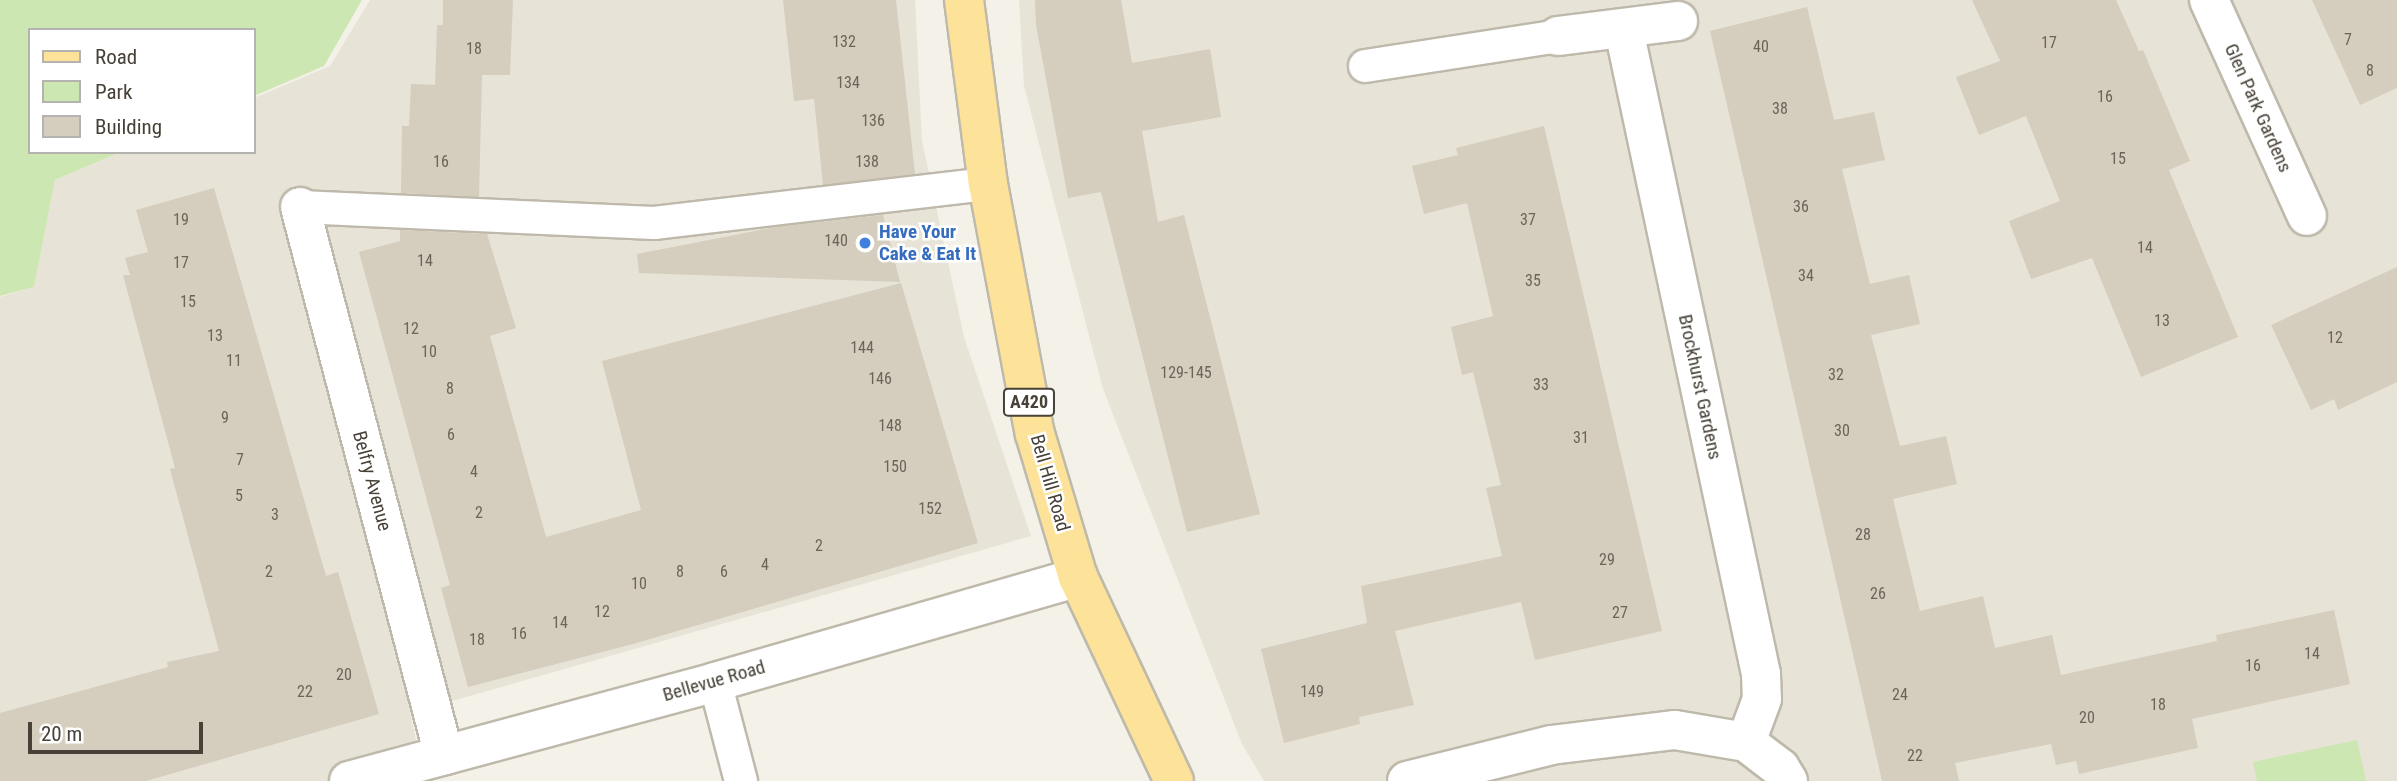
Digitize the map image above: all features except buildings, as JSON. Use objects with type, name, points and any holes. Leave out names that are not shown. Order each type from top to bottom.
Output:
[{"type":"main road","name":"Bell Hill Road","points":[[964,0],[988,184],[1035,434],[1078,577],[1174,781]]},
{"type":"street","name":"Glen Park Gardens","points":[[2209,0],[2307,216]]},
{"type":"street","points":[[1558,36],[1624,30],[1678,21]]},
{"type":"street","name":"Brockhurst Gardens","points":[[1624,30],[1761,674],[1762,699],[1746,742]]},
{"type":"street","name":"Belfry Avenue","points":[[300,208],[444,755]]},
{"type":"street","name":"Bellevue Road","points":[[349,781],[715,681],[1078,577]]},
{"type":"street","points":[[1407,781],[1551,745],[1675,730],[1746,742],[1780,768],[1788,781]]},
{"type":"lane","points":[[1364,66],[1558,36]]},
{"type":"lane","points":[[300,208],[654,223],[988,184]]},
{"type":"lane","points":[[715,681],[741,781]]},
{"type":"shaded area","points":[[370,0],[915,0],[922,141],[964,337],[1031,536],[410,713],[425,781],[0,781],[0,297],[34,287],[55,180],[117,154],[256,154],[256,97],[330,66]]},
{"type":"shaded area","points":[[1019,0],[2397,0],[2397,781],[1264,781],[1242,744],[1103,389],[1024,86]]},
{"type":"green space","points":[[0,0],[362,0],[324,66],[256,95],[256,28],[28,28],[28,154],[116,154],[55,180],[34,287],[0,296]]},
{"type":"green space","points":[[2357,740],[2366,781],[2257,781],[2253,762]]},
{"type":"place","name":"Have Your Cake & Eat It","points":[[865,243]]}]
